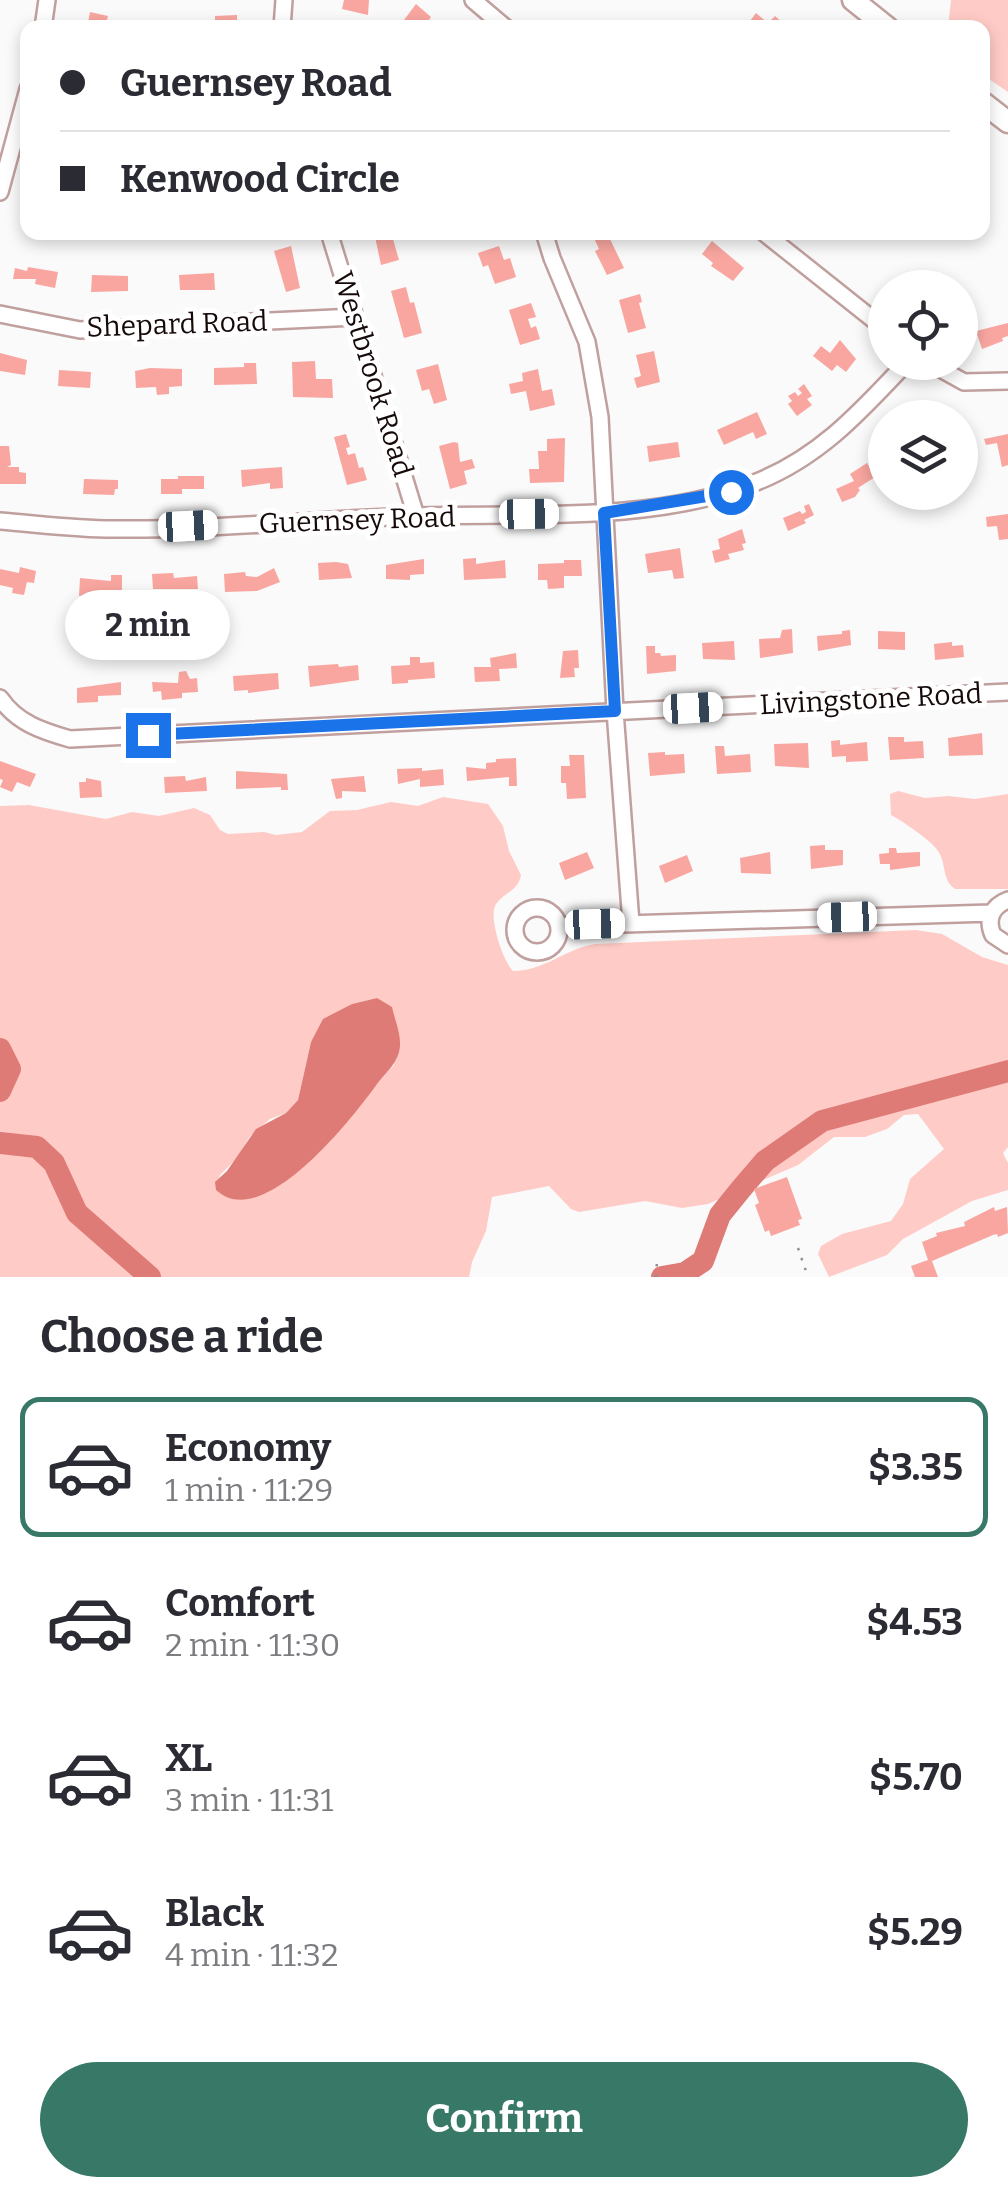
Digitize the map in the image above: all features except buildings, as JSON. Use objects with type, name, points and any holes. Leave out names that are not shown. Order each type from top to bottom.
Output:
[{"type":"main road","points":[[853,0],[878,20]]},
{"type":"street","points":[[472,0],[496,20]]},
{"type":"street","points":[[0,192],[20,118]]},
{"type":"street","name":"Westbrook Road","points":[[331,240],[416,516]]},
{"type":"street","points":[[546,240],[587,342],[600,417],[615,711],[631,923]]},
{"type":"street","points":[[773,240],[868,316]]},
{"type":"street","name":"Shepard Road","points":[[0,314],[80,330],[355,317]]},
{"type":"street","name":"Guernsey Road","points":[[0,521],[112,530],[416,516],[604,513],[731,492],[781,472],[829,442],[889,380]]},
{"type":"street","points":[[960,380],[1008,381]]},
{"type":"street","name":"Livingstone Road","points":[[0,698],[8,710],[34,728],[70,739],[1008,692]]},
{"type":"street","points":[[559,926],[991,913],[1008,900]]},
{"type":"street","points":[[991,913],[993,935],[1008,945]]},
{"type":"path","points":[[798,1248],[808,1277]]},
{"type":"path","points":[[656,1277],[658,1261]]},
{"type":"shaded area","points":[[951,0],[1008,0],[1008,92],[990,80],[990,20],[949,20]]},
{"type":"shaded area","points":[[898,791],[925,798],[975,799],[1008,794],[1008,889],[955,889],[934,847],[891,815],[890,794]]},
{"type":"shaded area","points":[[443,797],[488,804],[503,826],[521,875],[517,885],[495,906],[494,920],[501,949],[513,971],[535,967],[595,944],[916,930],[942,934],[982,957],[1008,965],[1008,1147],[1003,1153],[1008,1163],[1008,1190],[972,1201],[903,1239],[887,1255],[829,1277],[818,1254],[821,1246],[842,1234],[891,1221],[903,1204],[910,1179],[944,1149],[918,1114],[904,1115],[887,1129],[865,1137],[834,1137],[798,1165],[708,1204],[682,1208],[645,1201],[579,1212],[549,1186],[492,1197],[486,1231],[469,1277],[0,1277],[0,806],[29,805],[106,819],[132,812],[159,816],[194,808],[210,815],[220,830],[228,834],[276,835],[302,832],[330,811],[391,802],[418,806]],"holes":[[[377,998],[394,1065],[381,1078],[216,1190],[220,1175],[237,1158],[250,1136],[270,1119],[286,1113],[298,1100],[311,1042],[352,1004]]]},
{"type":"shaded area","points":[[377,998],[392,1007],[399,1052],[349,1120],[306,1166],[282,1184],[258,1196],[235,1199],[216,1190],[215,1182],[256,1129],[286,1113],[298,1100],[311,1042],[323,1019],[352,1004]]},
{"type":"waterway","points":[[0,1049],[10,1069],[0,1091]]},
{"type":"waterway","points":[[662,1277],[685,1273],[703,1261],[720,1215],[741,1189],[765,1161],[822,1121],[1008,1071]]},
{"type":"waterway","points":[[0,1143],[37,1147],[54,1163],[77,1213],[150,1277]]},
{"type":"route","points":[[148,735],[615,711],[604,513],[731,492]]}]
